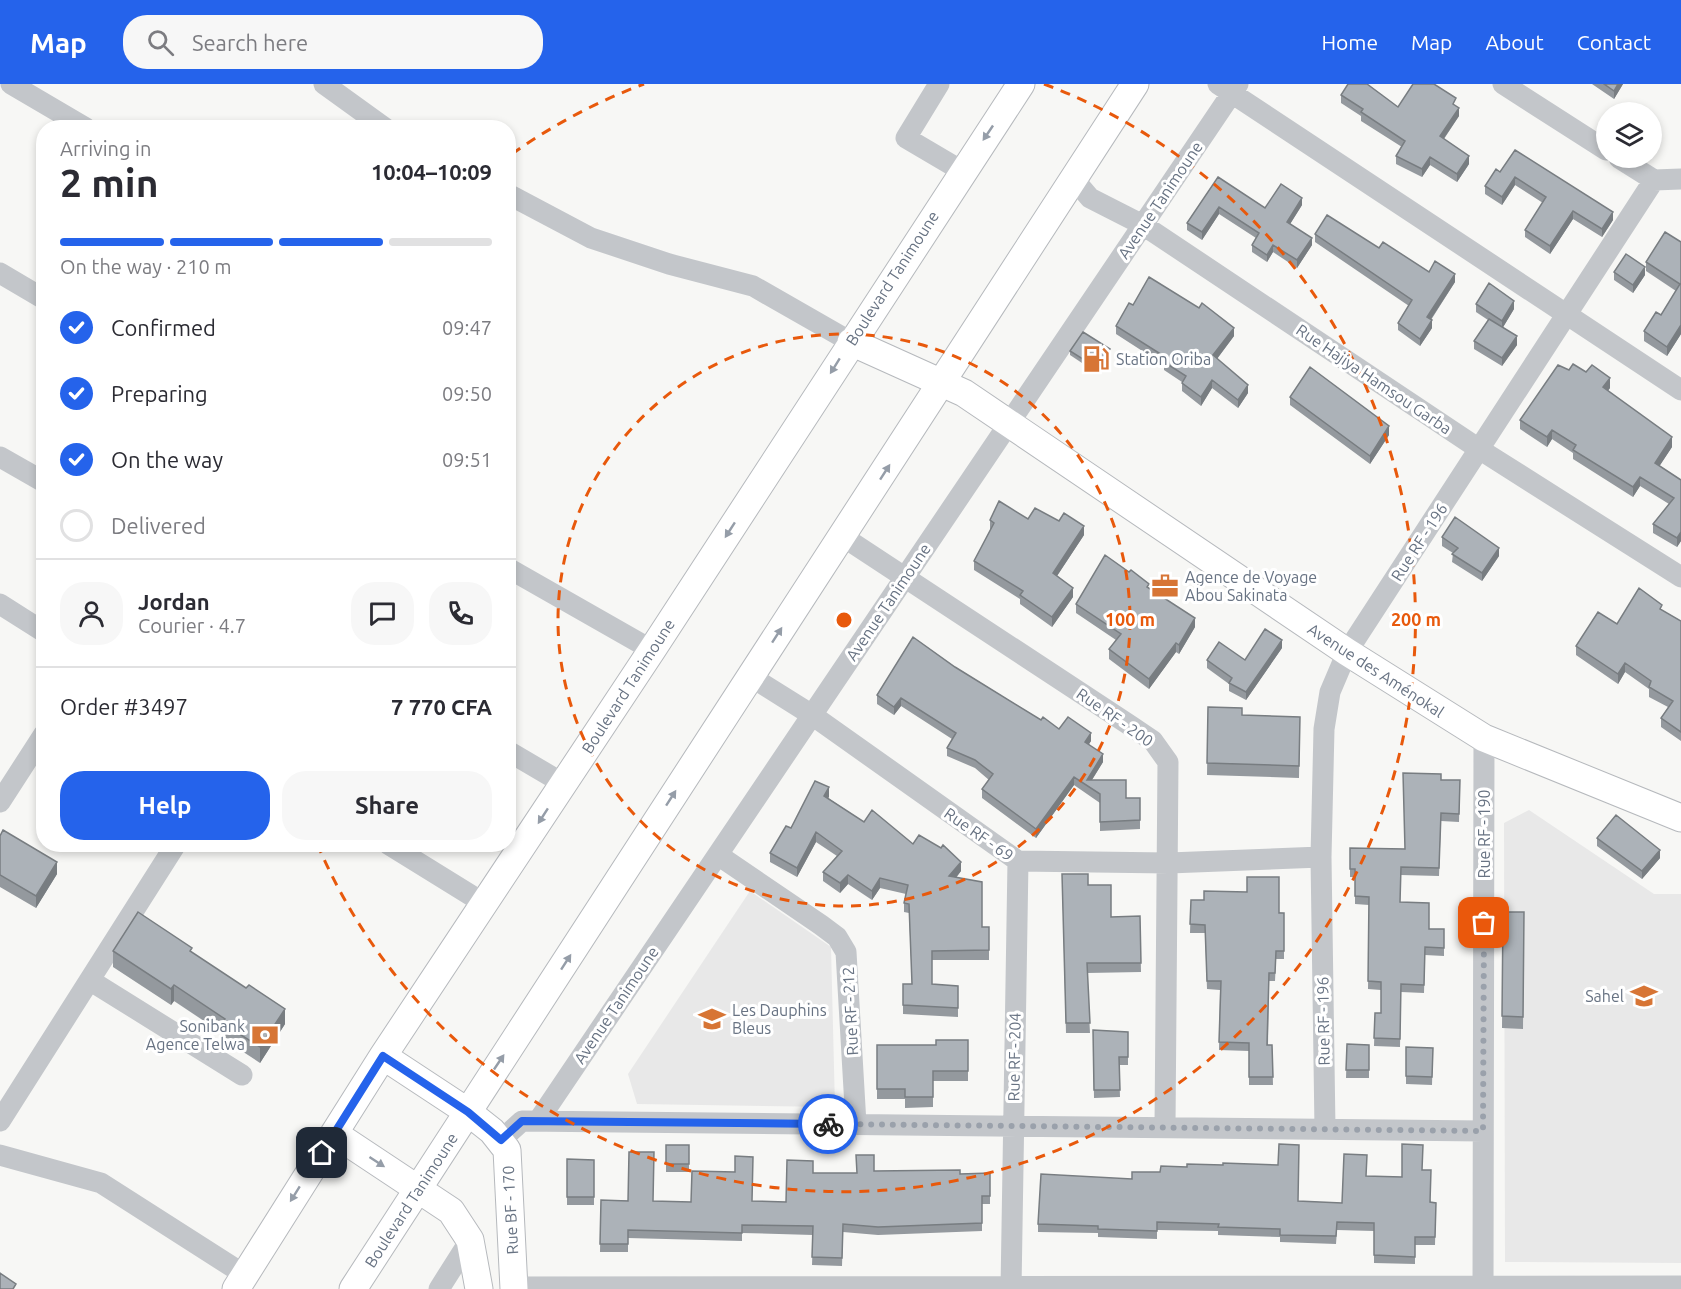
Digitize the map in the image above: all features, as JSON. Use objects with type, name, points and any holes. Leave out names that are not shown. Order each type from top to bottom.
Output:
[{"type":"main road","name":"Boulevard Tanimoune","points":[[241,1282],[383,1056],[652,650],[962,171],[1021,84]]},
{"type":"main road","name":"Boulevard Tanimoune","points":[[353,1289],[750,676],[942,385],[1135,84]]},
{"type":"main road","name":"Avenue des Aménokal","points":[[851,342],[964,393],[1347,652],[1484,738],[1681,818]]},
{"type":"main road","points":[[383,1056],[468,1112],[501,1140]]},
{"type":"main road","points":[[335,1134],[451,1211],[470,1240],[479,1289]]},
{"type":"main road","name":"Rue BF - 170","points":[[501,1140],[507,1150],[514,1288]]},
{"type":"street","points":[[11,84],[72,120]]},
{"type":"street","points":[[324,84],[374,120]]},
{"type":"street","points":[[939,84],[906,138],[962,171]]},
{"type":"street","points":[[1503,84],[1596,144]]},
{"type":"street","points":[[1229,87],[1681,390]]},
{"type":"street","name":"Avenue Tanimoune","points":[[538,1121],[1143,225],[1229,87]]},
{"type":"street","points":[[1635,168],[1654,180],[1681,179]]},
{"type":"street","name":"Rue RF - 196","points":[[1325,1129],[1321,857],[1324,729],[1330,692],[1347,652],[1654,180]]},
{"type":"street","name":"Rue Hajiya Hamsou Garba","points":[[1069,187],[1078,184],[1090,198],[1143,225],[1479,449],[1681,577]]},
{"type":"street","points":[[516,198],[591,238],[669,264],[753,286],[851,342]]},
{"type":"street","points":[[0,273],[36,294]]},
{"type":"street","points":[[2,462],[36,478]]},
{"type":"street","name":"Rue RF - 200","points":[[842,536],[1153,741],[1168,762],[1169,863],[1165,1128]]},
{"type":"street","points":[[516,573],[652,650]]},
{"type":"street","points":[[0,604],[36,627]]},
{"type":"street","name":"Rue RF - 69","points":[[750,676],[812,716],[1018,861],[1169,863],[1321,857]]},
{"type":"street","name":"Rue RF - 190","points":[[1483,1288],[1484,738]]},
{"type":"street","points":[[0,802],[36,746]]},
{"type":"street","points":[[516,756],[564,784]]},
{"type":"street","points":[[0,1122],[171,852]]},
{"type":"street","points":[[401,852],[485,904]]},
{"type":"street","name":"Rue RF - 212","points":[[718,855],[837,937],[846,952],[856,1124]]},
{"type":"street","name":"Rue RF - 204","points":[[1011,1288],[1018,861]]},
{"type":"street","points":[[91,981],[242,1076]]},
{"type":"street","points":[[501,1140],[522,1121],[1483,1131]]},
{"type":"street","points":[[0,1155],[101,1183],[241,1282]]},
{"type":"street","points":[[439,1289],[470,1240]]},
{"type":"street","points":[[514,1288],[1681,1286]]},
{"type":"shaded area","points":[[1529,810],[1654,894],[1681,894],[1681,1263],[1505,1262],[1504,823]]},
{"type":"shaded area","points":[[750,891],[831,947],[835,1107],[637,1104],[628,1074]]},
{"type":"building","points":[[1348,84],[1367,84],[1398,107],[1413,84],[1434,84],[1456,98],[1453,104],[1459,108],[1440,136],[1469,156],[1457,174],[1430,157],[1422,169],[1396,156],[1405,141],[1361,112],[1363,109],[1341,95]]},
{"type":"building","points":[[1604,84],[1618,84],[1614,91]]},
{"type":"building","points":[[1515,150],[1613,212],[1602,229],[1573,211],[1550,246],[1525,230],[1546,197],[1515,177],[1502,197],[1485,186],[1496,169],[1500,172]]},
{"type":"building","points":[[1218,177],[1265,208],[1281,184],[1302,198],[1287,222],[1312,238],[1297,260],[1273,245],[1267,255],[1252,245],[1259,233],[1219,207],[1202,232],[1187,223]]},
{"type":"building","points":[[1327,215],[1379,248],[1383,242],[1429,272],[1435,261],[1455,274],[1427,317],[1432,320],[1420,339],[1398,323],[1412,300],[1315,234]]},
{"type":"building","points":[[1665,232],[1681,242],[1681,325],[1667,347],[1644,331],[1656,312],[1661,315],[1680,284],[1646,262]]},
{"type":"building","points":[[1626,254],[1645,267],[1633,285],[1614,272]]},
{"type":"building","points":[[1149,277],[1199,308],[1202,303],[1234,328],[1213,355],[1248,385],[1238,400],[1212,380],[1201,397],[1182,383],[1186,376],[1164,362],[1167,358],[1116,326],[1129,303],[1133,305]]},
{"type":"building","points":[[1489,283],[1514,301],[1502,321],[1476,304]]},
{"type":"building","points":[[1489,319],[1517,336],[1502,358],[1474,341]]},
{"type":"building","points":[[1083,332],[1110,349],[1097,368],[1070,351]]},
{"type":"building","points":[[1573,364],[1586,372],[1592,365],[1610,378],[1603,387],[1672,437],[1655,463],[1681,480],[1681,532],[1677,538],[1653,524],[1674,498],[1640,477],[1633,487],[1573,450],[1576,445],[1552,430],[1547,437],[1520,420],[1558,365],[1569,370]]},
{"type":"building","points":[[1310,367],[1389,426],[1370,456],[1290,397]]},
{"type":"building","points":[[999,501],[1028,519],[1035,508],[1059,521],[1064,513],[1084,526],[1053,573],[1073,588],[1052,617],[1020,595],[1023,591],[974,561],[994,523],[990,520]]},
{"type":"building","points":[[1455,517],[1499,548],[1482,573],[1452,554],[1458,548],[1442,537]]},
{"type":"building","points":[[1105,555],[1129,572],[1131,570],[1149,584],[1147,587],[1195,618],[1179,645],[1176,643],[1149,679],[1109,649],[1121,634],[1076,604]]},
{"type":"building","points":[[1639,588],[1662,605],[1660,609],[1681,621],[1681,732],[1661,718],[1673,701],[1649,687],[1651,681],[1625,663],[1618,674],[1576,646],[1598,612],[1617,624]]},
{"type":"building","points":[[1265,629],[1282,640],[1246,692],[1229,683],[1232,678],[1207,660],[1219,642],[1245,660]]},
{"type":"building","points":[[913,637],[955,667],[1041,720],[1043,717],[1059,729],[1068,717],[1091,733],[1085,742],[1103,754],[1087,780],[1126,780],[1126,798],[1140,798],[1140,820],[1100,822],[1100,794],[1074,777],[1036,829],[982,789],[993,774],[975,760],[947,748],[956,733],[901,698],[894,707],[877,695]]},
{"type":"building","points":[[1208,707],[1242,708],[1242,715],[1300,717],[1299,766],[1207,763]]},
{"type":"building","points":[[1403,773],[1441,774],[1441,780],[1460,780],[1459,814],[1441,813],[1439,868],[1401,867],[1400,902],[1429,903],[1429,929],[1444,929],[1444,948],[1425,947],[1424,985],[1401,984],[1400,1039],[1374,1038],[1375,1013],[1381,1013],[1381,982],[1368,981],[1369,897],[1355,896],[1355,869],[1350,869],[1350,848],[1405,849]]},
{"type":"building","points":[[815,781],[829,787],[824,796],[864,822],[872,810],[913,844],[919,835],[941,848],[943,845],[961,862],[949,876],[982,882],[982,927],[989,927],[989,950],[932,951],[932,984],[958,986],[958,1008],[903,1005],[903,984],[912,984],[909,904],[904,903],[908,885],[880,878],[872,891],[848,875],[840,883],[823,872],[842,851],[816,832],[797,868],[770,853],[786,826],[791,828]]},
{"type":"building","points":[[1616,815],[1660,850],[1642,871],[1597,838]]},
{"type":"building","points":[[3,830],[36,850],[36,852],[57,862],[36,896],[0,875],[0,836]]},
{"type":"building","points":[[1062,874],[1088,874],[1088,885],[1111,885],[1111,917],[1140,916],[1141,963],[1087,963],[1090,1023],[1066,1023]]},
{"type":"building","points":[[1247,877],[1279,877],[1279,913],[1284,913],[1284,951],[1276,951],[1275,973],[1269,973],[1267,1045],[1272,1045],[1273,1077],[1249,1077],[1249,1043],[1219,1042],[1221,981],[1207,981],[1205,925],[1190,924],[1191,900],[1204,900],[1204,891],[1247,892]]},
{"type":"building","points":[[138,912],[192,948],[190,951],[246,988],[249,985],[285,1009],[260,1047],[222,1023],[225,1019],[174,985],[171,989],[113,951]]},
{"type":"building","points":[[1503,912],[1524,912],[1523,1017],[1502,1016]]},
{"type":"building","points":[[1093,1030],[1128,1032],[1128,1057],[1119,1057],[1120,1090],[1094,1090]]},
{"type":"building","points":[[936,1040],[968,1040],[968,1071],[933,1071],[933,1097],[905,1097],[905,1089],[877,1089],[877,1045],[936,1045]]},
{"type":"building","points":[[1347,1044],[1369,1045],[1369,1070],[1346,1070]]},
{"type":"building","points":[[1406,1047],[1433,1048],[1432,1077],[1406,1076]]},
{"type":"building","points":[[1279,1144],[1299,1145],[1298,1201],[1342,1203],[1344,1154],[1367,1155],[1366,1176],[1402,1177],[1402,1144],[1423,1145],[1422,1170],[1431,1170],[1430,1202],[1436,1203],[1435,1237],[1415,1237],[1415,1257],[1374,1255],[1374,1223],[1337,1222],[1336,1236],[1280,1235],[1280,1229],[1218,1227],[1219,1224],[1157,1222],[1157,1231],[1038,1224],[1041,1174],[1132,1179],[1132,1172],[1160,1172],[1161,1166],[1187,1167],[1187,1164],[1223,1165],[1223,1163],[1278,1165]]},
{"type":"building","points":[[666,1145],[689,1145],[689,1164],[666,1164]]},
{"type":"building","points":[[629,1152],[654,1152],[653,1201],[691,1202],[692,1171],[735,1172],[735,1156],[753,1157],[752,1201],[786,1202],[787,1160],[813,1161],[813,1173],[857,1173],[856,1155],[874,1155],[874,1171],[960,1170],[960,1174],[990,1173],[990,1196],[982,1196],[982,1223],[878,1227],[843,1224],[842,1258],[812,1257],[813,1226],[742,1225],[742,1233],[628,1230],[628,1244],[600,1244],[601,1200],[628,1201]]},
{"type":"building","points":[[567,1159],[594,1160],[594,1197],[567,1197]]},
{"type":"building","points":[[0,1273],[16,1284],[13,1289],[0,1289]]},
{"type":"way so far","points":[[828,1124],[1483,1131],[1484,923]]},
{"type":"place","name":"Station Oriba","points":[[1096,359]]},
{"type":"place","name":"Agence de Voyage Abou Sakinata","points":[[1165,586]]},
{"type":"place","name":"Sahel","points":[[1644,996]]},
{"type":"place","name":"Les Dauphins Bleus","points":[[712,1019]]},
{"type":"place","name":"Sonibank Agence Telwa","points":[[265,1035]]},
{"type":"route","points":[[322,1153],[383,1056],[468,1112],[501,1140],[522,1121],[828,1124]]}]
